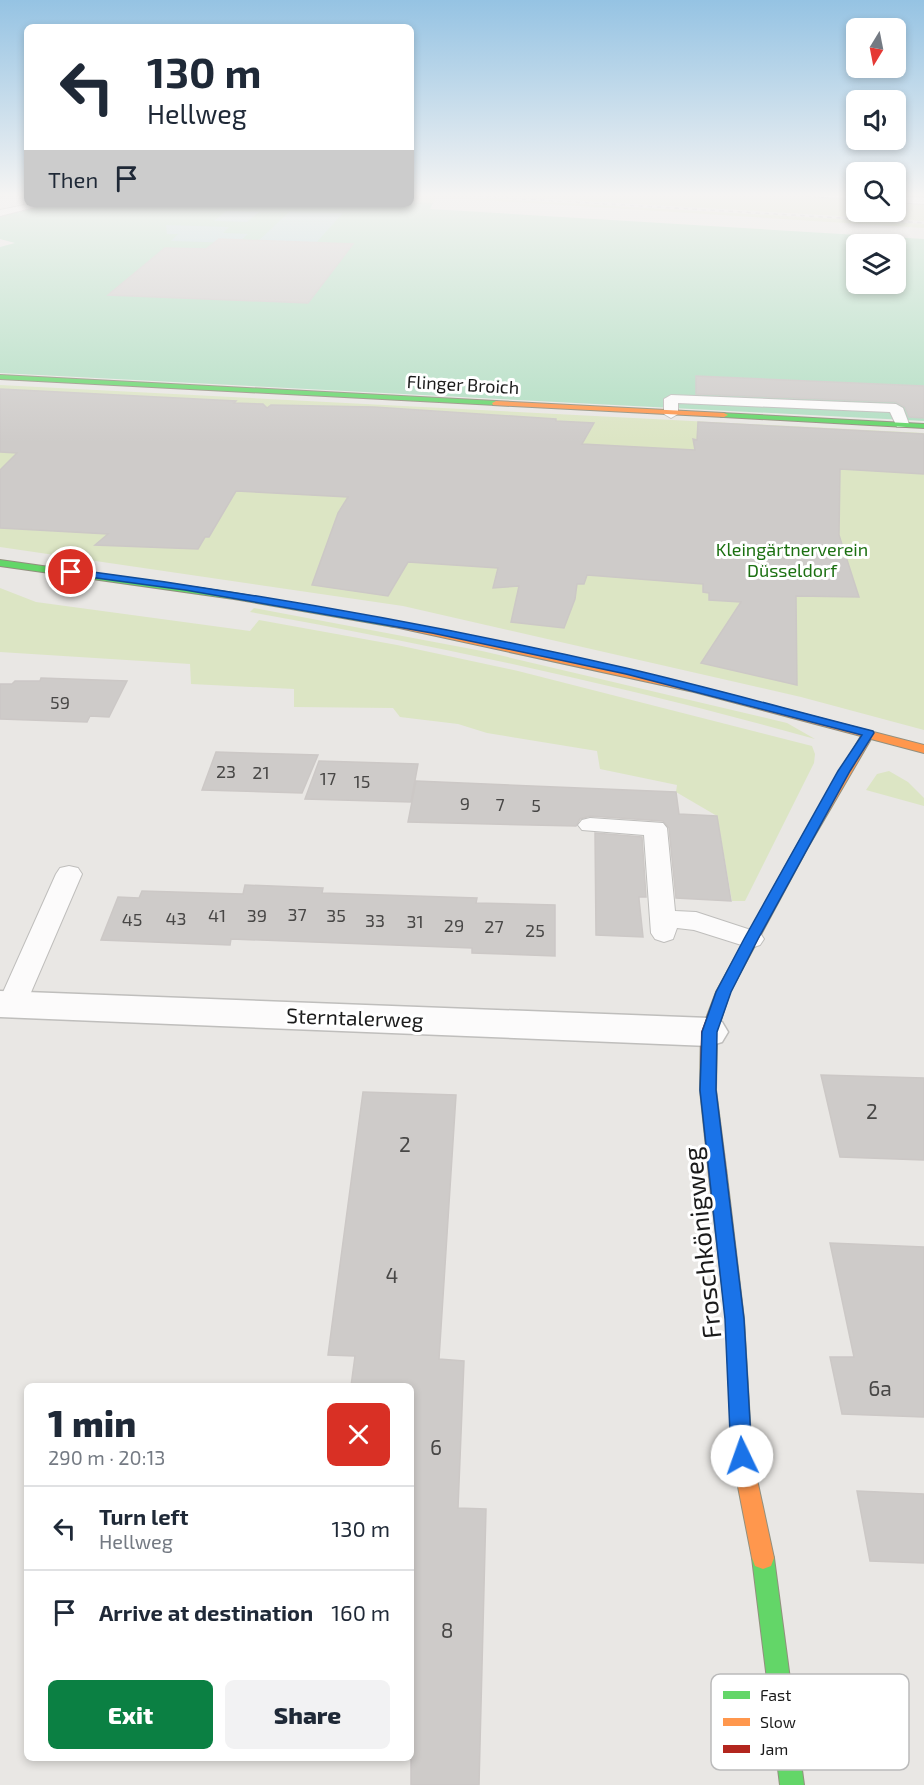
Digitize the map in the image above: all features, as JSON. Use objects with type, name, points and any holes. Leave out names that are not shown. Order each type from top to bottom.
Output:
[{"type":"street","name":"Flinger Broich","points":[[0,377],[671,414]]},
{"type":"street","points":[[902,424],[924,426]]},
{"type":"street","points":[[0,563],[185,587],[432,630],[637,674],[924,749]]},
{"type":"street","name":"Froschkönigweg","points":[[778,1674],[764,1565],[742,1456],[735,1319],[708,1090],[709,1032],[723,992],[751,939],[844,771],[868,733]]},
{"type":"street","name":"Sterntalerweg","points":[[6,1004],[709,1032]]},
{"type":"street","name":"Froschkönigweg","points":[[790,1770],[792,1785]]},
{"type":"lane","points":[[671,414],[671,399],[896,408],[902,424]]},
{"type":"lane","points":[[590,825],[655,828],[664,926],[696,921],[751,939]]},
{"type":"lane","points":[[6,1004],[69,874]]},
{"type":"green space","points":[[0,276],[846,276],[846,294],[906,294],[906,276],[924,276],[924,421],[0,373]]},
{"type":"green space","name":"Kleingärtnerverein Düsseldorf","points":[[0,385],[924,433],[924,730],[801,697],[403,606],[0,547]]},
{"type":"green space","points":[[0,588],[36,602],[250,631],[259,620],[397,645],[518,671],[812,746],[815,754],[814,763],[745,901],[732,901],[717,816],[676,792],[677,785],[600,769],[597,751],[487,733],[458,724],[400,717],[393,708],[294,707],[294,689],[191,684],[190,664],[0,652]]},
{"type":"green space","points":[[254,608],[482,651],[787,723],[815,739],[675,702],[534,669],[250,612]]},
{"type":"green space","points":[[889,771],[908,782],[924,798],[924,806],[866,790],[877,774]]},
{"type":"building","points":[[131,276],[328,276],[308,303],[108,295]]},
{"type":"building","points":[[696,376],[924,386],[924,418],[909,417],[905,407],[896,402],[696,394]]},
{"type":"building","name":"Kleingärtnerverein Düsseldorf","points":[[0,389],[236,401],[234,403],[263,404],[267,408],[271,405],[374,407],[556,419],[556,421],[594,423],[582,444],[695,450],[693,439],[697,440],[698,422],[924,434],[924,474],[840,469],[839,535],[859,597],[796,596],[797,685],[701,663],[741,602],[709,600],[709,593],[703,592],[703,584],[587,575],[584,584],[577,584],[575,599],[564,628],[511,622],[519,586],[493,588],[498,568],[408,562],[388,596],[312,585],[338,513],[348,497],[236,491],[209,537],[205,537],[198,549],[95,545],[108,534],[0,528],[0,470],[17,453],[0,452]]},
{"type":"building","points":[[41,678],[127,681],[109,717],[90,716],[87,722],[0,719],[0,684],[12,684],[15,681],[40,681]]},
{"type":"building","points":[[216,752],[318,755],[302,793],[202,790]]},
{"type":"building","points":[[319,761],[418,764],[411,802],[305,799]]},
{"type":"building","points":[[416,781],[676,792],[679,814],[717,816],[731,901],[676,898],[669,828],[663,821],[590,816],[580,819],[576,826],[408,822]]},
{"type":"building","points":[[595,833],[642,837],[646,897],[639,897],[639,899],[643,937],[596,935]]},
{"type":"building","points":[[245,885],[323,888],[322,893],[477,898],[476,903],[555,905],[555,956],[472,953],[472,948],[231,939],[230,945],[101,940],[118,897],[139,898],[142,891],[243,894]]},
{"type":"building","points":[[821,1075],[924,1078],[924,1160],[840,1157]]},
{"type":"building","points":[[363,1092],[456,1095],[439,1359],[464,1361],[458,1508],[486,1509],[479,1785],[411,1785],[411,1761],[414,1761],[414,1383],[351,1383],[355,1356],[328,1355]]},
{"type":"building","points":[[830,1243],[924,1247],[924,1417],[842,1414],[830,1357],[854,1357]]},
{"type":"building","points":[[857,1491],[924,1494],[924,1563],[870,1561]]},
{"type":"traffic: fast","points":[[0,377],[496,403]]},
{"type":"traffic: fast","points":[[724,415],[924,426]]},
{"type":"traffic: fast","points":[[0,563],[234,596],[394,624]]},
{"type":"traffic: fast","points":[[763,1558],[778,1674]]},
{"type":"traffic: fast","points":[[790,1770],[792,1785]]},
{"type":"traffic: slow","points":[[496,403],[724,415]]},
{"type":"traffic: slow","points":[[394,624],[695,689],[924,749]]},
{"type":"traffic: slow","points":[[801,849],[869,733]]},
{"type":"traffic: slow","points":[[718,1176],[735,1319],[742,1456],[763,1558]]},
{"type":"traffic: jam","points":[[718,1176],[708,1090],[709,1032],[723,992],[801,849]]},
{"type":"route","points":[[71,572],[185,587],[378,619],[627,671],[868,733],[844,771],[751,939],[723,992],[709,1032],[708,1090],[735,1319],[742,1456]]}]
